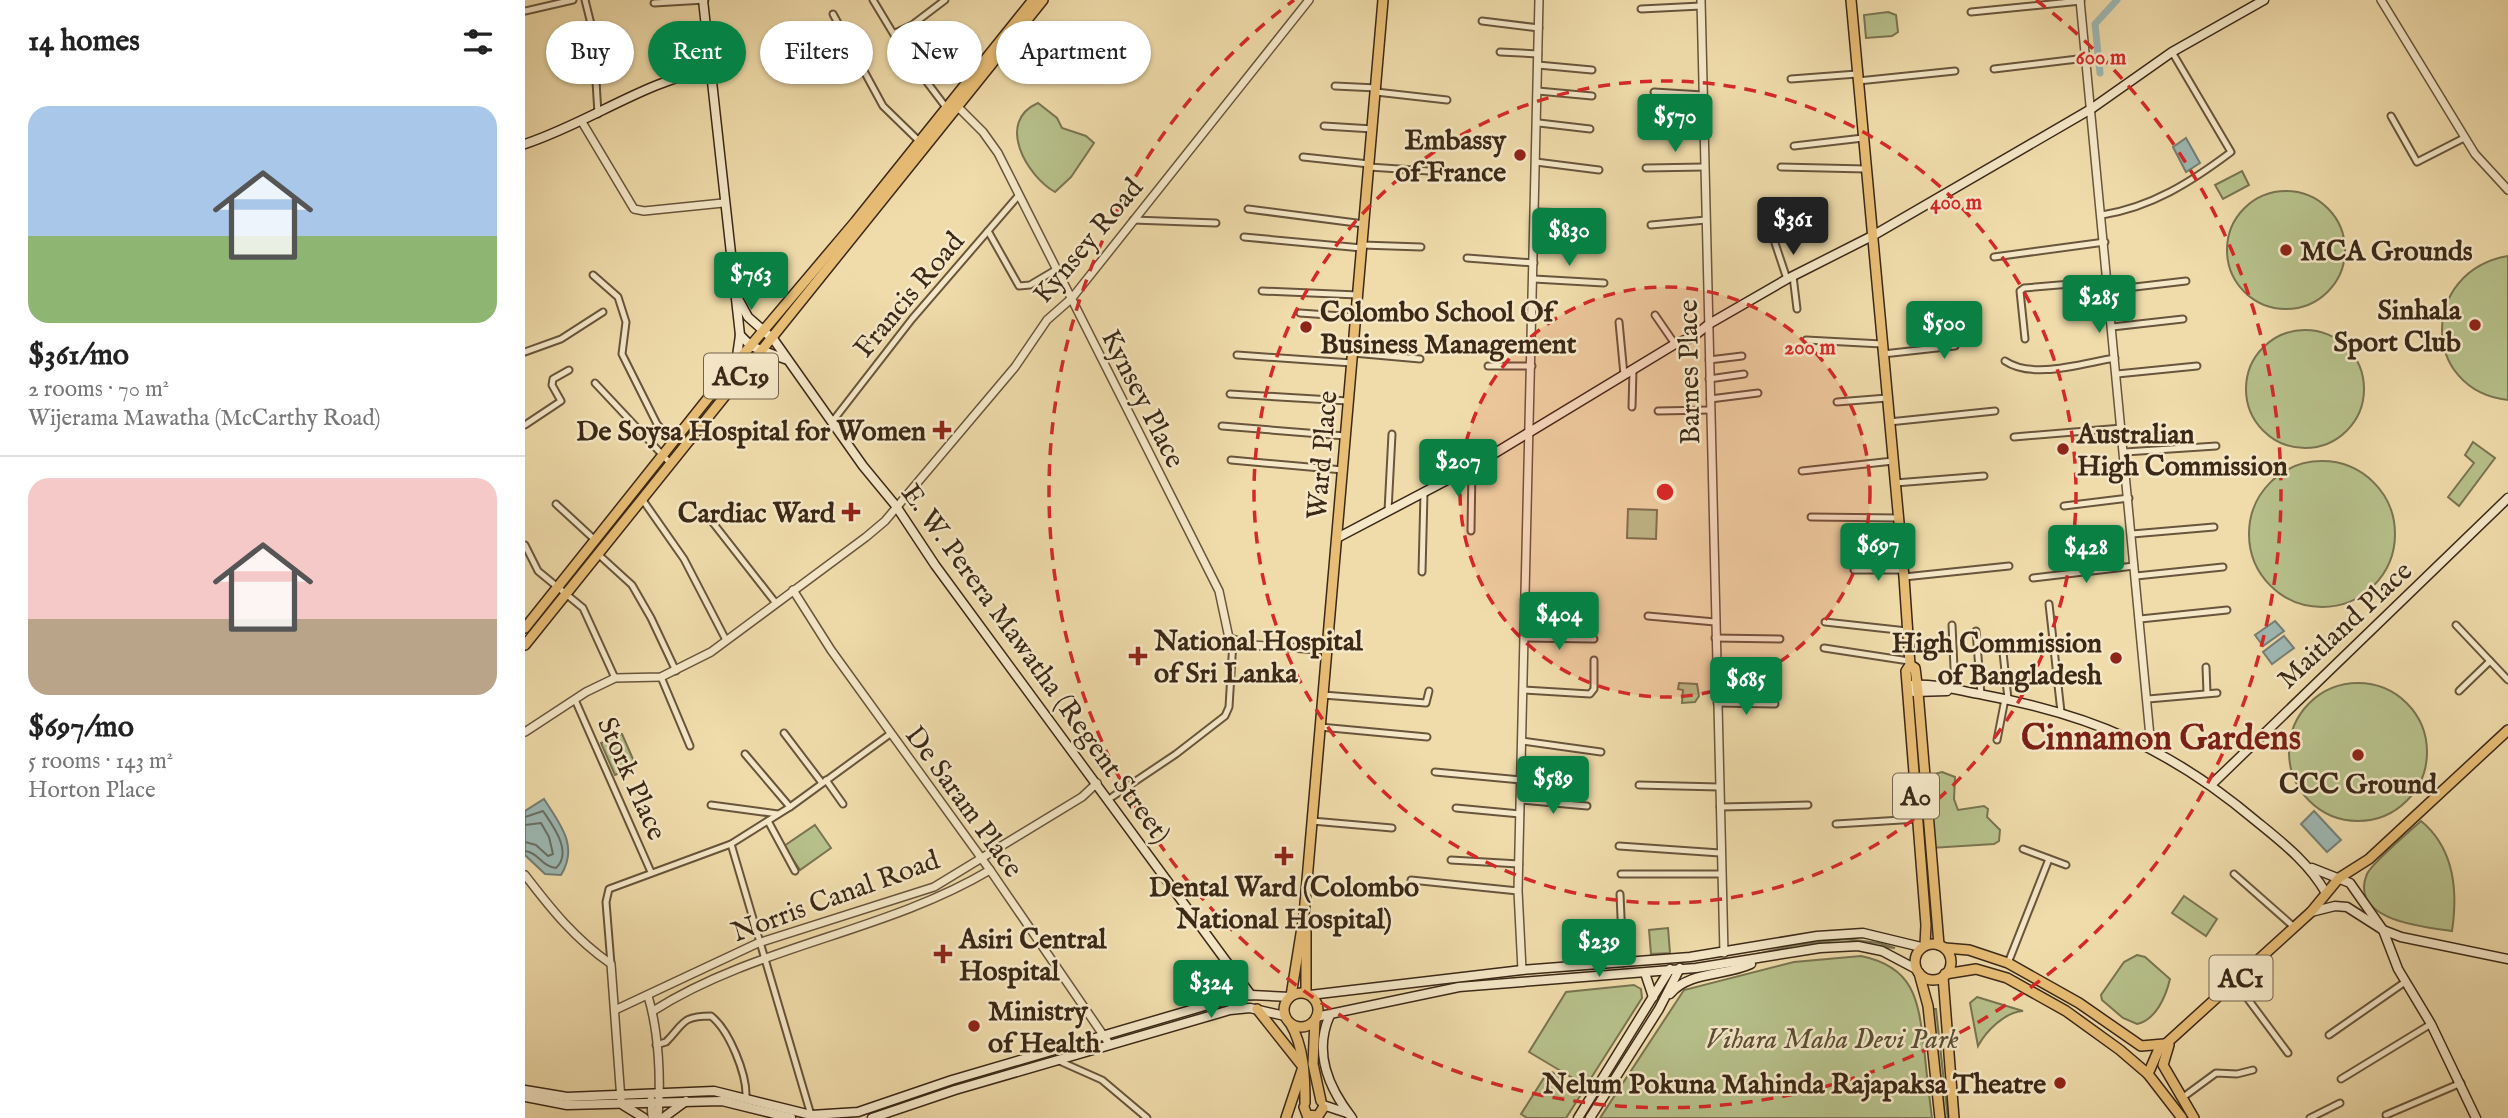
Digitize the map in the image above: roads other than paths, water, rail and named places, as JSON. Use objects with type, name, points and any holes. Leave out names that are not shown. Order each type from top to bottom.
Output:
[{"type":"main road","points":[[704,0],[706,21]]},
{"type":"main road","name":"AC19","points":[[953,108],[1033,0]]},
{"type":"main road","name":"AC19","points":[[525,628],[598,554],[642,499],[666,460],[673,442],[736,363],[1043,0]]},
{"type":"main road","name":"Ward Place","points":[[1290,996],[1304,915],[1383,0]]},
{"type":"main road","name":"A0","points":[[1851,0],[1903,573],[1909,663],[1906,671],[1913,689],[1942,947],[1950,964],[1944,976],[1954,1118]]},
{"type":"main road","points":[[1337,538],[1472,467],[1790,277],[1874,235],[2091,109],[2172,52],[2264,0]]},
{"type":"main road","points":[[525,144],[582,122],[660,84]]},
{"type":"main road","points":[[713,84],[723,203],[740,335],[736,363]]},
{"type":"main road","name":"AC19","points":[[525,645],[596,540],[773,338],[922,145]]},
{"type":"main road","name":"E. W. Perera Mawatha (Regent Street)","points":[[736,295],[748,317],[773,338],[785,359],[896,506],[935,565],[1251,995]]},
{"type":"main road","points":[[740,335],[751,346]]},
{"type":"main road","name":"E. W. Perera Mawatha (Regent Street)","points":[[751,346],[785,359]]},
{"type":"main road","name":"Maitland Place","points":[[2212,784],[2508,498]]},
{"type":"main road","points":[[1913,689],[1955,689],[2061,712],[2151,747],[2212,784],[2311,868],[2326,893]]},
{"type":"main road","points":[[1913,689],[1967,691]]},
{"type":"main road","name":"A0","points":[[1913,689],[1923,946],[1915,958],[1928,1006],[1940,1118]]},
{"type":"main road","name":"AC1","points":[[2169,1043],[2311,912],[2339,878],[2369,859],[2508,730]]},
{"type":"main road","points":[[2311,868],[2350,883],[2383,930],[2405,982],[2431,1024],[2476,1118]]},
{"type":"main road","points":[[2311,912],[2335,906],[2347,907],[2383,930],[2508,959]]},
{"type":"main road","name":"Ward Place","points":[[1304,915],[1308,994]]},
{"type":"main road","points":[[525,1097],[567,1105],[714,1091],[746,1097],[811,1116],[858,1112],[952,1080],[1251,995],[1290,996],[1522,970],[1677,959],[1817,936],[1863,933],[1923,946],[1969,950],[2008,963],[2079,1003],[2141,1046],[2169,1043]]},
{"type":"main road","points":[[872,1118],[1230,1010],[1257,1009],[1305,1026],[1315,1019],[1330,1015],[1459,987],[1674,971],[1760,959],[1820,947],[1859,946],[1882,951],[1933,980],[1976,970],[2007,978],[2066,1011],[2130,1058],[2148,1074],[2182,1118]]},
{"type":"main road","points":[[1659,1009],[1677,959]]},
{"type":"main road","points":[[1590,1118],[1674,989],[1685,982],[1745,967],[1760,959]]},
{"type":"main road","points":[[1578,1118],[1653,997],[1674,971]]},
{"type":"main road","points":[[1645,973],[1653,997]]},
{"type":"main road","points":[[1290,996],[1284,1005],[1287,1019],[1298,1040],[1303,1067],[1304,1105],[1307,1115],[1315,1118],[1322,1105],[1313,1064],[1318,1007],[1308,994]]},
{"type":"main road","points":[[1257,1009],[1303,1067]]},
{"type":"main road","points":[[1330,1015],[1323,1030],[1323,1064],[1332,1089],[1349,1115]]},
{"type":"main road","points":[[2148,1074],[2154,1055],[2169,1043]]},
{"type":"main road","points":[[2169,1043],[2164,1065],[2194,1118]]},
{"type":"main road","points":[[2130,1058],[2138,1054],[2141,1046]]},
{"type":"main road","points":[[1287,1116],[1303,1067]]},
{"type":"main road","points":[[525,1090],[567,1097],[621,1099],[644,1118]]},
{"type":"main road","points":[[655,1097],[722,1101],[791,1118]]},
{"type":"main road","points":[[1287,1116],[1312,1098],[1322,1105],[1349,1115]]},
{"type":"main road","points":[[661,1118],[688,1100]]},
{"type":"street","points":[[525,11],[573,0]]},
{"type":"street","points":[[585,0],[593,32],[598,114]]},
{"type":"street","points":[[654,3],[704,0]]},
{"type":"street","points":[[873,0],[887,21]]},
{"type":"street","points":[[917,21],[945,0]]},
{"type":"street","points":[[1522,970],[1518,891],[1539,123],[1539,0]]},
{"type":"street","points":[[2381,0],[2464,138],[2484,167],[2508,190]]},
{"type":"street","points":[[1971,12],[2081,1],[2151,747]]},
{"type":"street","name":"Kynsey Road","points":[[661,677],[711,652],[885,522],[1015,367],[1047,320],[1072,298],[1304,2]]},
{"type":"street","points":[[1641,9],[1701,3]]},
{"type":"street","name":"Barnes Place","points":[[1701,3],[1724,953]]},
{"type":"street","points":[[833,14],[883,106],[922,145]]},
{"type":"street","points":[[1482,21],[1539,27]]},
{"type":"street","points":[[1500,52],[1538,54]]},
{"type":"street","points":[[2102,215],[2130,211],[2190,182],[2231,152],[2172,52]]},
{"type":"street","points":[[1994,69],[2086,58]]},
{"type":"street","points":[[1538,65],[1592,70]]},
{"type":"street","points":[[1791,79],[1955,71]]},
{"type":"street","points":[[932,84],[953,108]]},
{"type":"street","points":[[1335,86],[1447,100]]},
{"type":"street","points":[[1538,91],[1592,96]]},
{"type":"street","points":[[1654,92],[1703,95]]},
{"type":"street","name":"Kynsey Place","points":[[953,108],[983,132],[998,153],[1072,298],[1093,346],[1219,591],[1227,634],[1233,641]]},
{"type":"street","points":[[1645,114],[1703,121]]},
{"type":"street","points":[[2391,116],[2417,162],[2464,138]]},
{"type":"street","points":[[582,122],[634,209],[644,211],[723,203]]},
{"type":"street","points":[[1539,123],[1590,129]]},
{"type":"street","points":[[1324,126],[1373,130]]},
{"type":"street","points":[[1794,146],[1863,138]]},
{"type":"street","points":[[1303,157],[1429,171]]},
{"type":"street","points":[[1536,162],[1598,170]]},
{"type":"street","points":[[1646,168],[1705,167]]},
{"type":"street","points":[[1781,167],[1866,169]]},
{"type":"street","name":"Francis Road","points":[[832,422],[912,319],[1019,195]]},
{"type":"street","points":[[1248,209],[1364,223]]},
{"type":"street","points":[[1536,212],[1571,213]]},
{"type":"street","points":[[1133,220],[1216,223]]},
{"type":"street","points":[[1651,225],[1706,220]]},
{"type":"street","points":[[988,232],[1019,286],[1030,285],[1057,269]]},
{"type":"street","points":[[1244,237],[1362,247],[1421,247]]},
{"type":"street","points":[[1994,257],[2105,242]]},
{"type":"street","points":[[1775,243],[1790,277],[1797,309]]},
{"type":"street","points":[[1467,258],[1534,263]]},
{"type":"street","points":[[593,275],[618,297],[626,322],[622,354],[657,424],[673,442]]},
{"type":"street","points":[[1534,279],[1604,283]]},
{"type":"street","points":[[2025,339],[2020,291],[2024,288],[2186,281]]},
{"type":"street","points":[[1262,291],[1358,295]]},
{"type":"street","points":[[525,352],[561,339],[603,312]]},
{"type":"street","points":[[1300,313],[1356,317]]},
{"type":"street","points":[[1655,315],[1675,344]]},
{"type":"street","points":[[1806,340],[1883,349],[1955,346],[1953,319]]},
{"type":"street","points":[[2112,327],[2183,319]]},
{"type":"street","points":[[1619,323],[1624,375]]},
{"type":"street","points":[[1237,355],[1420,359]]},
{"type":"street","points":[[1709,360],[1742,356]]},
{"type":"street","points":[[2005,361],[2014,368],[2032,369],[2115,358]]},
{"type":"street","points":[[1488,366],[1532,366]]},
{"type":"street","points":[[2117,374],[2197,366]]},
{"type":"street","points":[[525,425],[561,401],[552,385],[554,379],[569,370]]},
{"type":"street","points":[[1632,407],[1633,370]]},
{"type":"street","points":[[1709,379],[1744,374]]},
{"type":"street","points":[[595,383],[666,460]]},
{"type":"street","points":[[1710,399],[1758,393]]},
{"type":"street","points":[[1230,394],[1349,401]]},
{"type":"street","points":[[1837,402],[1887,398]]},
{"type":"street","points":[[1658,411],[1710,410]]},
{"type":"street","points":[[1889,422],[1995,411]]},
{"type":"street","points":[[1222,426],[1345,436]]},
{"type":"street","points":[[2014,437],[2123,428]]},
{"type":"street","points":[[1388,512],[1392,434]]},
{"type":"street","points":[[2125,452],[2216,446]]},
{"type":"street","points":[[1231,460],[1343,470]]},
{"type":"street","points":[[1802,471],[1893,461]]},
{"type":"street","points":[[1471,531],[1472,467]]},
{"type":"street","points":[[1895,483],[1984,476]]},
{"type":"street","points":[[1422,572],[1424,494]]},
{"type":"street","points":[[2064,506],[2129,498]]},
{"type":"street","points":[[642,499],[684,559],[726,640]]},
{"type":"street","points":[[556,504],[596,540]]},
{"type":"street","points":[[1811,516],[1898,518]]},
{"type":"street","points":[[710,519],[775,602]]},
{"type":"street","points":[[2132,534],[2214,527]]},
{"type":"street","points":[[525,545],[538,571],[583,608],[615,678]]},
{"type":"street","points":[[598,554],[632,585],[651,618],[675,671]]},
{"type":"street","points":[[1854,570],[1903,573],[2008,566]]},
{"type":"street","points":[[2033,578],[2135,566]]},
{"type":"street","points":[[2136,576],[2223,567]]},
{"type":"street","name":"De Saram Place","points":[[793,590],[890,734],[990,870],[1110,1045]]},
{"type":"street","points":[[1525,613],[1577,614],[1579,597]]},
{"type":"street","points":[[2049,604],[2061,712]]},
{"type":"street","points":[[2140,619],[2227,610]]},
{"type":"street","points":[[1648,616],[1715,622]]},
{"type":"street","points":[[1825,622],[1907,631]]},
{"type":"street","points":[[1952,625],[1955,689]]},
{"type":"street","points":[[2456,625],[2508,680]]},
{"type":"street","points":[[1976,631],[1981,695]]},
{"type":"street","points":[[1525,638],[1594,639]]},
{"type":"street","points":[[1715,638],[1780,639]]},
{"type":"street","points":[[1109,799],[1176,754],[1224,716],[1229,707],[1233,641],[1327,650]]},
{"type":"street","points":[[1997,740],[2006,699],[2002,643]]},
{"type":"street","points":[[1824,648],[1909,663]]},
{"type":"street","points":[[1523,690],[1590,694],[1594,689],[1594,660]]},
{"type":"street","points":[[2459,691],[2490,661]]},
{"type":"street","points":[[2206,667],[2207,693]]},
{"type":"street","points":[[525,732],[576,702],[586,692],[615,678],[661,677],[690,746]]},
{"type":"street","points":[[1322,695],[1426,703],[1429,691]]},
{"type":"street","points":[[2148,699],[2217,692]]},
{"type":"street","name":"Stork Place","points":[[576,702],[651,872]]},
{"type":"street","points":[[1717,703],[1776,704]]},
{"type":"street","points":[[1320,727],[1427,737]]},
{"type":"street","points":[[784,733],[843,804]]},
{"type":"street","points":[[621,1099],[606,902],[609,889],[731,844],[790,807],[890,734]]},
{"type":"street","points":[[1522,741],[1601,752]]},
{"type":"street","points":[[745,754],[790,807]]},
{"type":"street","points":[[1435,772],[1521,780]]},
{"type":"street","name":"Norris Canal Road","points":[[614,1010],[758,943],[934,887],[1082,797],[1097,783]]},
{"type":"street","points":[[1639,785],[1719,787]]},
{"type":"street","points":[[1521,800],[1587,806]]},
{"type":"street","points":[[711,805],[778,814]]},
{"type":"street","points":[[1719,807],[1808,805]]},
{"type":"street","points":[[1457,808],[1520,814]]},
{"type":"street","points":[[1836,824],[1918,819]]},
{"type":"street","points":[[768,821],[795,871]]},
{"type":"street","points":[[1312,821],[1391,828]]},
{"type":"street","points":[[731,844],[811,1116]]},
{"type":"street","points":[[1619,846],[1720,853]]},
{"type":"street","points":[[2023,849],[2066,865]]},
{"type":"street","points":[[2008,963],[2049,859]]},
{"type":"street","points":[[1451,860],[1519,864]]},
{"type":"street","name":"Norris Canal Road","points":[[653,1011],[674,998],[763,960],[883,921],[942,897],[990,870]]},
{"type":"street","points":[[525,874],[563,924],[586,947],[611,964]]},
{"type":"street","points":[[1621,874],[1721,874]]},
{"type":"street","points":[[2234,874],[2294,927]]},
{"type":"street","points":[[1411,880],[1518,891]]},
{"type":"street","points":[[1620,894],[1623,963]]},
{"type":"street","points":[[2329,1035],[2405,982]]},
{"type":"street","points":[[2236,983],[2288,1053]]},
{"type":"street","points":[[648,996],[653,1011],[656,1045],[652,1118]]},
{"type":"street","points":[[656,1045],[666,1042],[675,1028],[686,1020],[711,1017],[720,1023],[739,1061],[746,1097]]},
{"type":"street","points":[[2341,1079],[2431,1024]]},
{"type":"street","points":[[1057,1060],[1102,1080],[1147,1118]]},
{"type":"street","points":[[2182,1098],[2217,1073],[2237,1074],[2253,1070]]},
{"type":"street","points":[[2386,1115],[2461,1083]]},
{"type":"street","points":[[655,1097],[661,1118]]},
{"type":"street","points":[[2309,1118],[2340,1103]]},
{"type":"water","points":[[2186,138],[2200,163],[2186,172],[2173,147]]},
{"type":"water","points":[[2275,621],[2284,631],[2263,646],[2255,635]]},
{"type":"water","points":[[2284,636],[2294,648],[2272,664],[2263,652]]},
{"type":"water","points":[[544,799],[561,826],[568,845],[566,864],[561,875],[545,874],[525,855],[525,811]]},
{"type":"water","points":[[2314,811],[2341,840],[2327,852],[2301,824]]},
{"type":"waterway","points":[[2100,73],[2095,24],[2117,0]]},
{"type":"place","name":"Embassy of France","points":[[1520,155]]},
{"type":"place","name":"MCA Grounds","points":[[2286,250]]},
{"type":"place","name":"Sinhala Sport Club","points":[[2475,325]]},
{"type":"place","name":"Colombo School Of Business Management","points":[[1306,327]]},
{"type":"place","name":"De Soysa Hospital for Women","points":[[942,430]]},
{"type":"place","name":"Australian High Commission","points":[[2063,449]]},
{"type":"place","name":"Cardiac Ward","points":[[851,512]]},
{"type":"place","name":"National Hospital of Sri Lanka","points":[[1138,656]]},
{"type":"place","name":"High Commission of Bangladesh","points":[[2116,658]]},
{"type":"place","name":"CCC Ground","points":[[2358,755]]},
{"type":"place","name":"Dental Ward (Colombo National Hospital)","points":[[1284,856]]},
{"type":"place","name":"Asiri Central Hospital","points":[[943,954]]},
{"type":"place","name":"Ministry of Health","points":[[974,1026]]},
{"type":"place","name":"Nelum Pokuna Mahinda Rajapaksa Theatre","points":[[2060,1083]]},
{"type":"district","name":"Cinnamon Gardens","points":[[2161,737]]},
{"type":"park label","name":"Vihara Maha Devi Park","points":[[1832,1038]]}]
